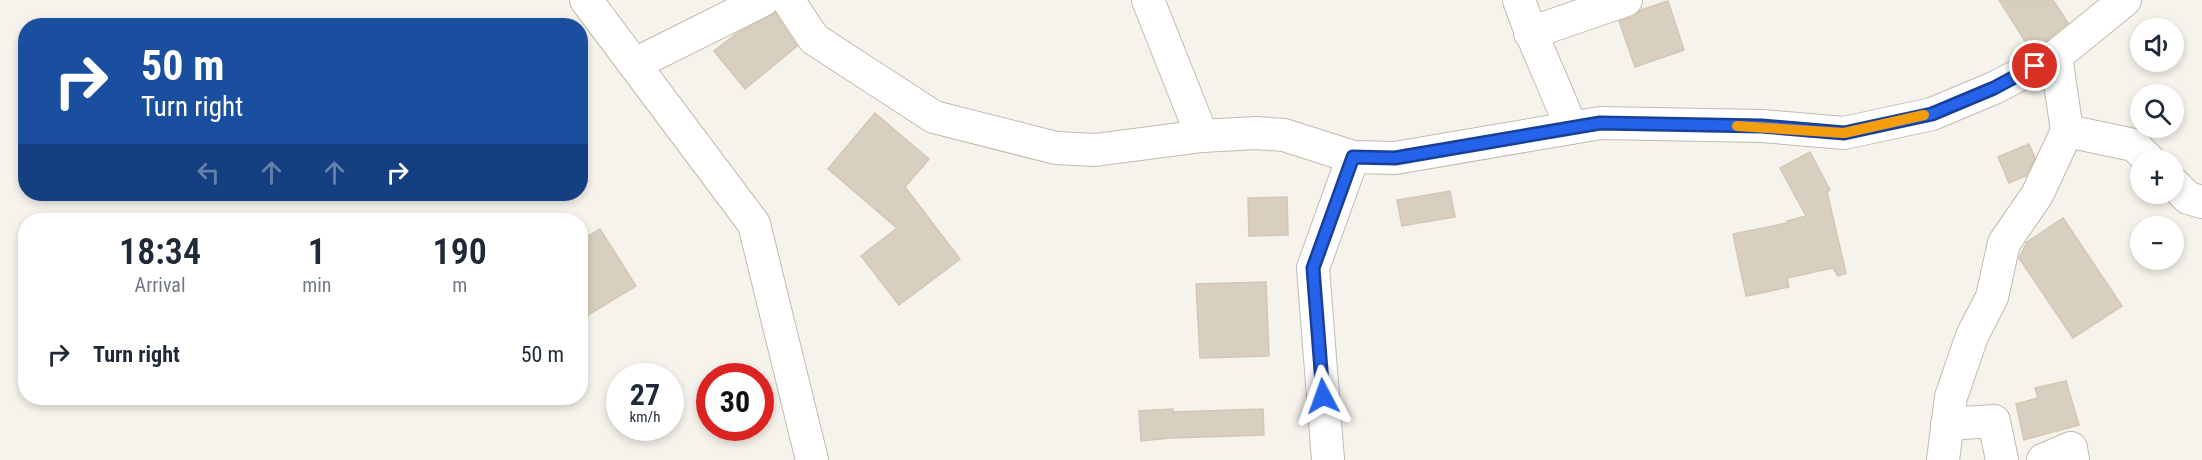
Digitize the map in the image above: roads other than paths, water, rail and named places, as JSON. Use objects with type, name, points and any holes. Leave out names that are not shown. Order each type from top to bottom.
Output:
[{"type":"street","points":[[586,0],[754,224],[812,460]]},
{"type":"street","points":[[635,64],[763,0]]},
{"type":"street","points":[[789,0],[814,39],[934,117],[1056,148],[1095,150],[1202,136],[1256,133],[1284,135],[1353,157],[1395,158],[1612,123],[1762,126],[1844,133],[1932,114],[1994,88],[2055,56],[2125,0]]},
{"type":"street","points":[[1148,0],[1202,136]]},
{"type":"street","points":[[1519,0],[1530,33],[1553,81],[1571,128]]},
{"type":"street","points":[[1530,33],[1626,0]]},
{"type":"street","points":[[1943,460],[1951,397],[1972,336],[1992,297],[2004,243],[2037,195],[2067,131],[2055,56]]},
{"type":"street","points":[[2067,131],[2134,145],[2139,150]]},
{"type":"street","points":[[1328,460],[1313,268],[1353,157]]},
{"type":"street","points":[[2184,194],[2188,198],[2202,202]]},
{"type":"street","points":[[1947,424],[1994,421],[2002,460]]},
{"type":"street","points":[[2043,460],[2071,448],[2073,460]]}]
